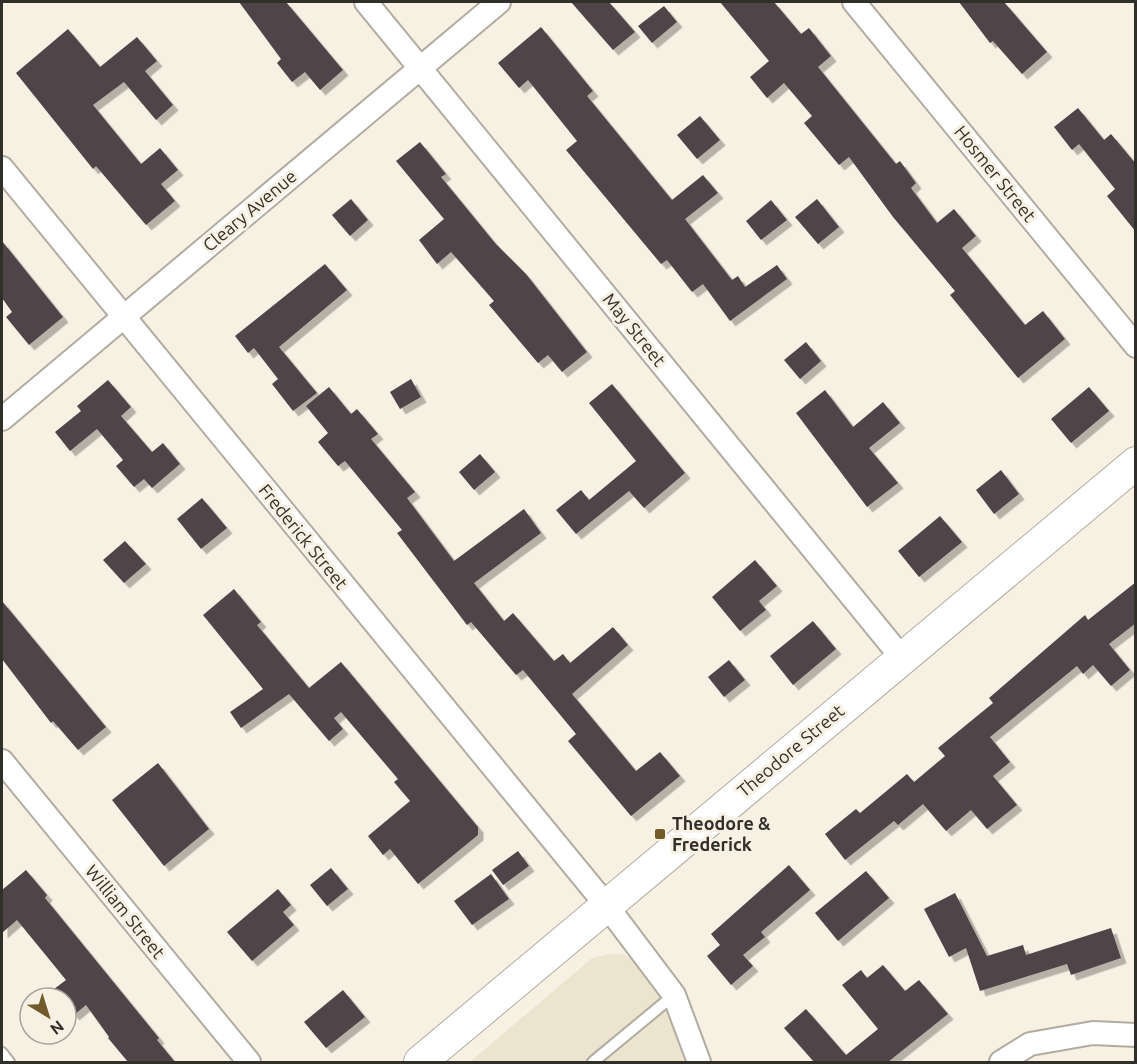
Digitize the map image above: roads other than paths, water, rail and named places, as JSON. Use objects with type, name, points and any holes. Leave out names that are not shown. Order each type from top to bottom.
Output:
[{"type":"main road","name":"Theodore Street","points":[[420,1062],[1136,462]]},
{"type":"street","name":"May Street","points":[[366,2],[902,658]]},
{"type":"street","name":"Cleary Avenue","points":[[2,419],[499,2]]},
{"type":"street","name":"Hosmer Street","points":[[854,2],[1136,346]]},
{"type":"street","name":"Frederick Street","points":[[2,168],[607,906],[674,995],[699,1062]]},
{"type":"street","name":"William Street","points":[[2,761],[249,1062]]},
{"type":"street","points":[[1001,1062],[1030,1044],[1093,1033],[1136,1035]]},
{"type":"lane","points":[[593,1062],[674,995]]},
{"type":"lane","points":[[2,1053],[9,1062]]},
{"type":"place","name":"Theodore & Frederick","points":[[660,834]]}]
